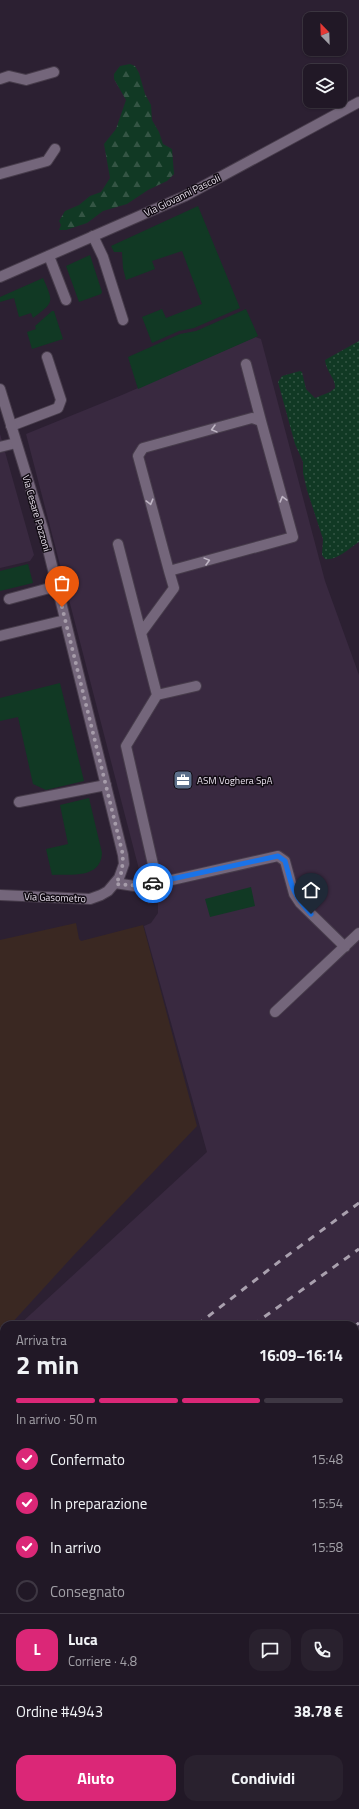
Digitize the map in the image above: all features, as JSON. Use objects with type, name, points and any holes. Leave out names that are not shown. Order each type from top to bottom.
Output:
[{"type":"street","points":[[0,79],[9,76],[26,80],[54,72]]},
{"type":"street","name":"Via Giovanni Pascoli","points":[[0,277],[185,196],[359,102]]},
{"type":"street","points":[[0,174],[47,161],[55,149]]},
{"type":"street","points":[[93,236],[103,257],[124,320]]},
{"type":"street","points":[[49,256],[66,300]]},
{"type":"street","points":[[11,426],[58,408],[62,400],[47,357]]},
{"type":"street","points":[[169,571],[294,537],[246,364]]},
{"type":"street","name":"Via Cesare Pozzoni","points":[[0,389],[43,530],[123,855],[122,871],[112,887]]},
{"type":"street","points":[[141,632],[174,588],[138,456],[143,448],[252,418],[262,421]]},
{"type":"street","points":[[0,447],[16,443]]},
{"type":"street","points":[[118,544],[157,695],[126,746],[157,882]]},
{"type":"street","points":[[9,598],[57,586]]},
{"type":"street","points":[[0,636],[65,620]]},
{"type":"street","points":[[157,695],[196,686]]},
{"type":"street","points":[[20,802],[106,785]]},
{"type":"street","points":[[112,887],[141,886],[278,856],[285,861],[294,894],[300,903],[344,947]]},
{"type":"street","name":"Via Gasometro","points":[[0,896],[90,899],[112,887]]},
{"type":"street","points":[[275,1012],[359,933]]},
{"type":"shaded area","name":"ASM Voghera SpA","points":[[255,337],[261,339],[325,581],[359,675],[359,1321],[23,1321],[207,1152],[144,926],[151,923],[158,913],[158,902],[148,904],[26,434],[122,395]]},
{"type":"shaded area","points":[[0,434],[34,555],[30,561],[0,568]]},
{"type":"shaded area","points":[[76,923],[79,939],[81,941],[143,925],[197,1126],[73,1256],[14,1321],[0,1321],[0,940]]},
{"type":"green space","points":[[130,64],[135,66],[139,73],[145,94],[151,105],[152,120],[159,132],[163,144],[172,149],[174,174],[167,181],[148,190],[127,204],[103,211],[87,223],[66,230],[59,230],[61,225],[59,221],[65,211],[79,205],[90,196],[101,192],[110,178],[104,144],[116,129],[126,100],[114,79],[114,74],[120,66]]},
{"type":"green space","points":[[198,206],[240,308],[194,328],[179,331],[152,343],[142,317],[162,309],[166,318],[202,304],[182,251],[152,261],[155,269],[126,280],[123,268],[122,252],[114,252],[111,246]]},
{"type":"green space","points":[[90,255],[102,292],[101,294],[79,302],[66,266]]},
{"type":"green space","points":[[43,278],[49,293],[50,301],[45,309],[33,318],[31,313],[19,317],[14,298],[0,302],[0,297]]},
{"type":"green space","points":[[246,309],[258,336],[138,389],[128,357],[180,334],[196,331]]},
{"type":"green space","points":[[52,311],[54,311],[63,339],[32,349],[27,332],[36,329],[35,326]]},
{"type":"green space","points":[[359,341],[359,542],[343,554],[334,558],[325,559],[322,555],[323,539],[307,490],[303,473],[303,462],[295,444],[278,382],[282,376],[300,371],[302,372],[306,389],[315,398],[330,392],[335,388],[335,385],[325,360]]},
{"type":"green space","points":[[28,564],[33,583],[0,591],[0,571]]},
{"type":"green space","points":[[60,683],[84,781],[46,790],[33,784],[18,717],[0,721],[0,698]]},
{"type":"green space","points":[[89,798],[102,853],[100,861],[91,871],[76,874],[52,875],[46,849],[68,844],[60,805]]},
{"type":"green space","points":[[251,887],[255,906],[210,917],[205,899]]},
{"type":"railway","points":[[202,1321],[359,1203]]},
{"type":"railway","points":[[259,1321],[359,1249]]},
{"type":"way so far","points":[[62,607],[123,855],[124,864],[116,884],[141,886],[153,883]]},
{"type":"place","name":"ASM Voghera SpA","points":[[183,780]]},
{"type":"route","points":[[153,883],[278,856],[285,861],[294,894],[300,903],[311,914]]}]
